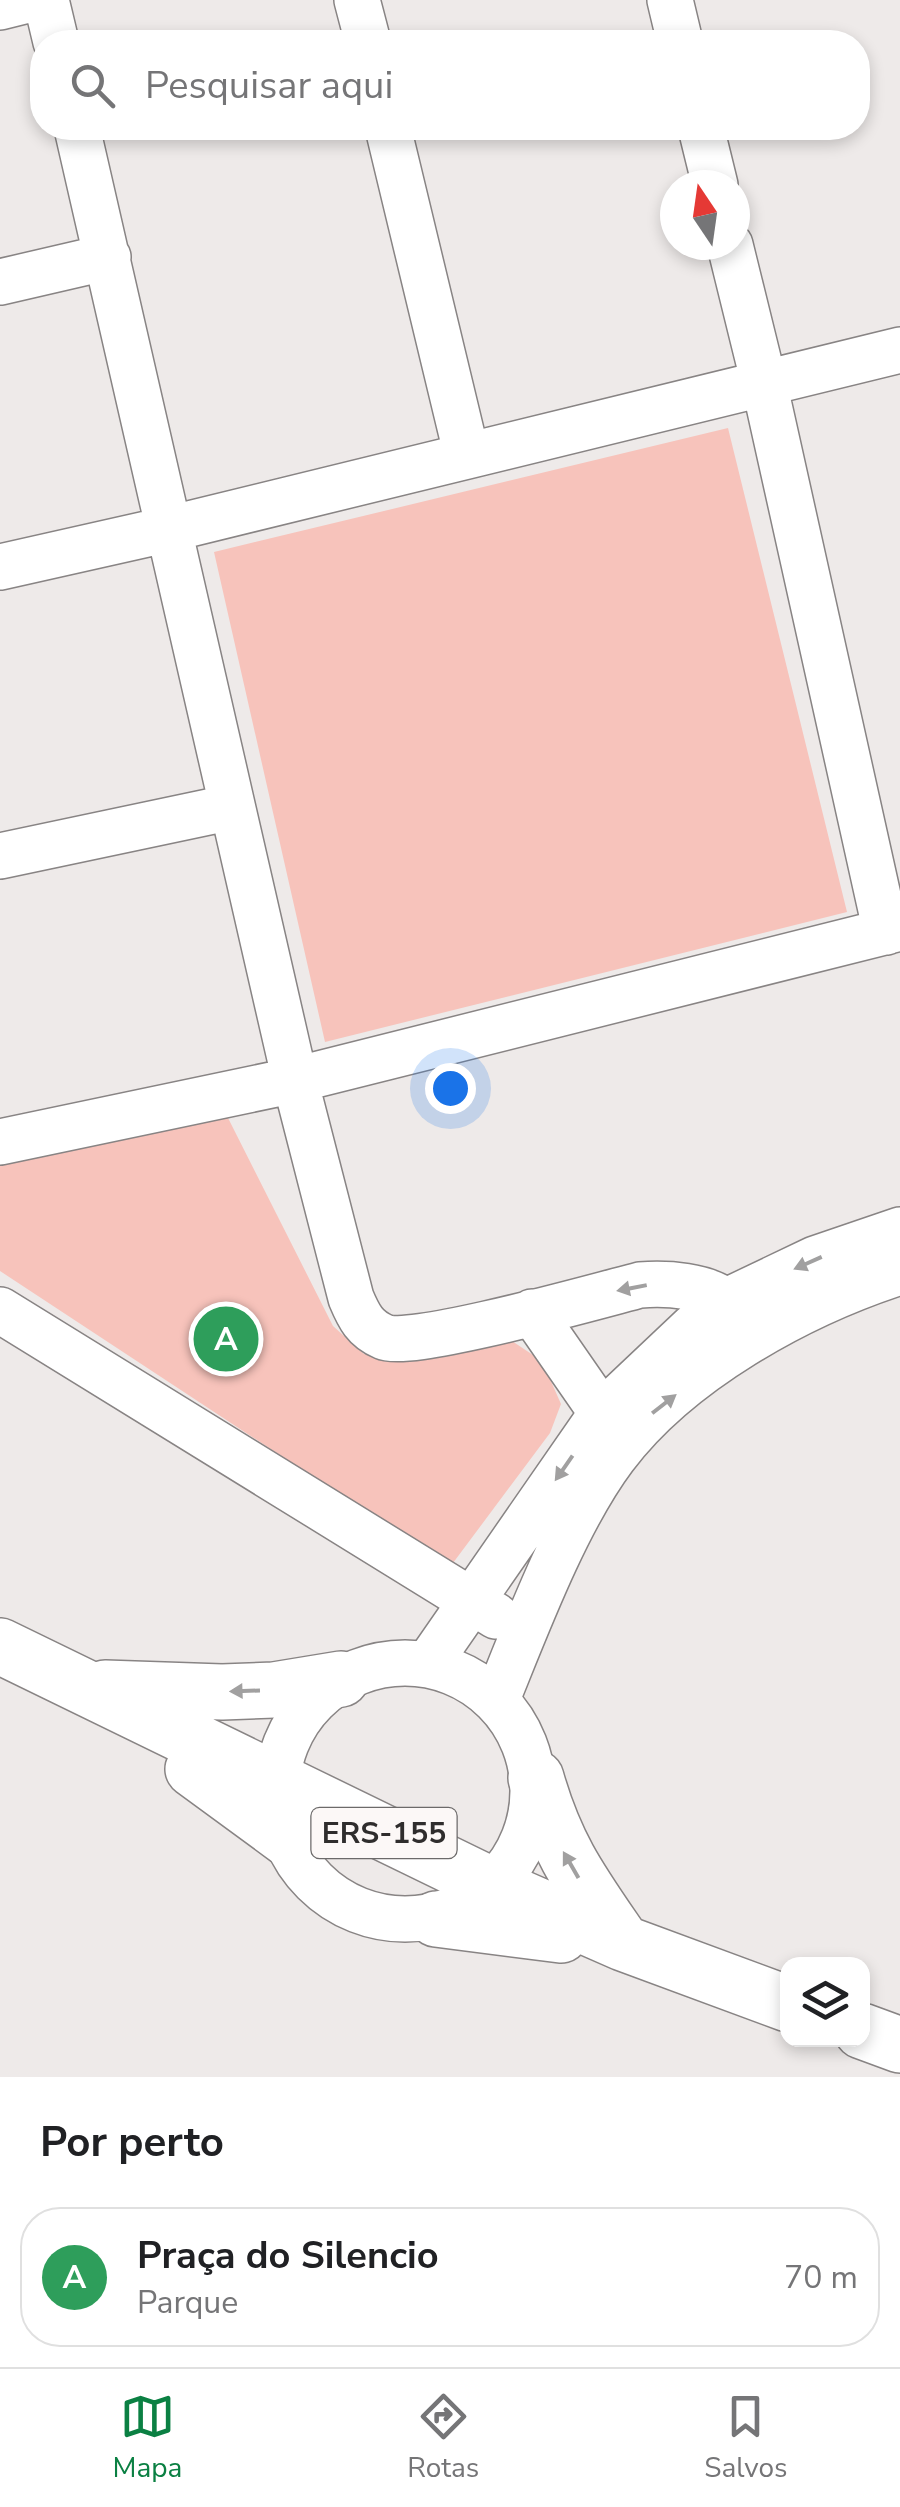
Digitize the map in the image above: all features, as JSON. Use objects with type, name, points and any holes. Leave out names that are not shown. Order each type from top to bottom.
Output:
[{"type":"main road","name":"ERS-155","points":[[0,1646],[494,1886],[624,1943],[780,2001]]},
{"type":"main road","points":[[82,1687],[222,1692],[274,1690],[341,1679]]},
{"type":"main road","points":[[82,1687],[287,1838]]},
{"type":"main road","points":[[536,1778],[550,1826],[571,1868],[624,1943]]},
{"type":"main road","points":[[436,1919],[624,1943]]},
{"type":"main road","points":[[870,2035],[900,2045]]},
{"type":"street","points":[[0,7],[28,0]]},
{"type":"street","points":[[46,0],[53,30]]},
{"type":"street","points":[[357,0],[365,30]]},
{"type":"street","points":[[670,0],[677,30]]},
{"type":"street","points":[[80,140],[295,1080],[351,1298],[361,1322],[388,1339],[426,1337],[662,1283],[688,1287],[726,1301],[756,1334]]},
{"type":"street","points":[[391,140],[467,456]]},
{"type":"street","points":[[704,140],[711,170]]},
{"type":"street","points":[[0,282],[108,256]]},
{"type":"street","points":[[0,1142],[295,1080],[893,930],[883,839],[734,260]]},
{"type":"street","points":[[0,567],[900,350]]},
{"type":"street","points":[[0,856],[232,806]]},
{"type":"street","points":[[428,1664],[602,1413],[693,1327],[726,1301],[815,1258],[900,1230]]},
{"type":"street","points":[[497,1699],[580,1512],[612,1458],[652,1413],[756,1334],[900,1272]]},
{"type":"street","points":[[0,1310],[524,1631]]},
{"type":"street","points":[[532,1312],[602,1413]]},
{"type":"street","points":[[383,1664],[428,1664],[465,1676],[497,1699],[523,1735],[536,1778],[524,1836],[494,1886],[436,1919],[376,1919],[321,1892],[287,1838],[275,1780],[296,1722],[341,1679],[383,1664]]},
{"type":"shaded area","points":[[728,428],[847,912],[325,1042],[214,552]]},
{"type":"shaded area","points":[[225,1112],[333,1326],[364,1354],[419,1356],[509,1339],[542,1361],[561,1404],[550,1433],[450,1567],[0,1271],[0,1163]]},
{"type":"place","name":"Praça do Silencio","points":[[226,1339]]}]
